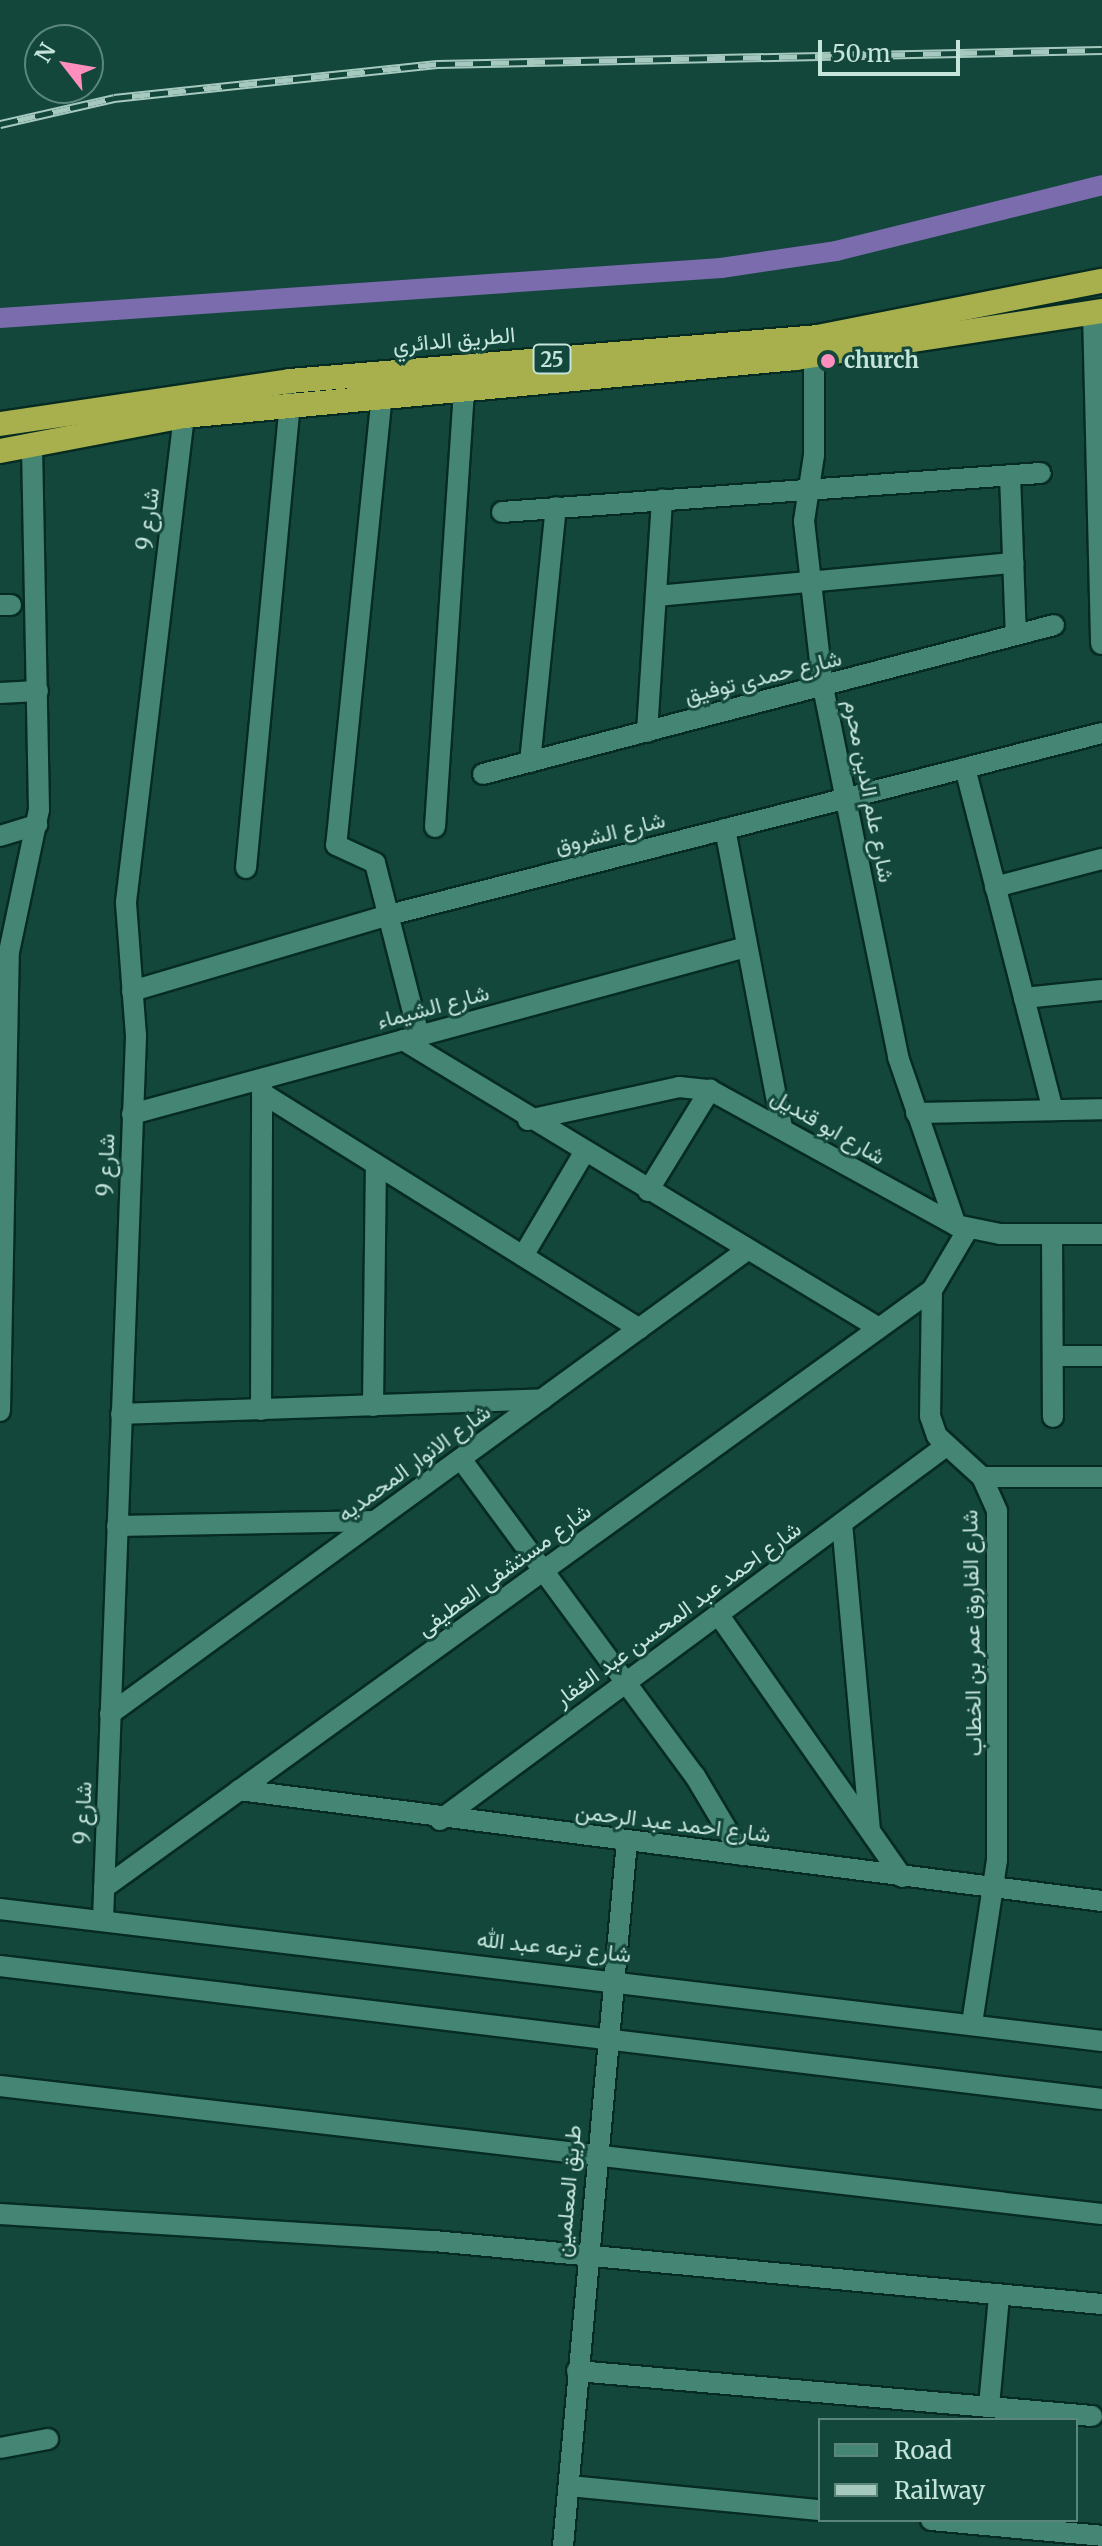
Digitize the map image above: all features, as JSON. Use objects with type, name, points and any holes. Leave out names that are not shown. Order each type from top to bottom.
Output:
[{"type":"highway","name":"الطريق الدائري","points":[[0,424],[290,381],[818,337],[1102,281]]},
{"type":"highway","points":[[1076,286],[1091,312]]},
{"type":"highway","name":"الطريق الدائري","points":[[0,451],[184,416],[464,385],[814,356],[1091,312]]},
{"type":"street","points":[[1091,312],[1101,644]]},
{"type":"street","name":"شارع علم الدين محرم","points":[[814,356],[808,488],[809,579],[823,687],[916,1113],[962,1227]]},
{"type":"street","points":[[435,827],[464,385]]},
{"type":"street","points":[[382,394],[336,845],[372,858],[389,915],[411,1038],[528,1120],[879,1328]]},
{"type":"street","points":[[246,868],[290,403]]},
{"type":"street","name":"شارع 9","points":[[103,1920],[132,1114],[132,991],[126,902],[184,416]]},
{"type":"street","points":[[0,1411],[4,953],[37,825],[38,691],[32,443]]},
{"type":"street","points":[[502,512],[1041,473]]},
{"type":"street","points":[[1010,475],[1016,635]]},
{"type":"street","points":[[647,732],[662,499]]},
{"type":"street","points":[[530,762],[556,507]]},
{"type":"street","points":[[656,596],[809,579],[1013,563]]},
{"type":"street","name":"شارع حمدى توفيق","points":[[483,774],[1054,625]]},
{"type":"street","points":[[0,693],[38,691]]},
{"type":"street","name":"شارع الشروق","points":[[132,991],[389,915],[1102,733]]},
{"type":"street","points":[[965,768],[1053,1110]]},
{"type":"street","points":[[0,836],[37,825]]},
{"type":"street","points":[[725,829],[782,1127]]},
{"type":"street","points":[[995,887],[1102,859]]},
{"type":"street","name":"شارع الشيماء","points":[[132,1114],[262,1087],[411,1038],[746,947]]},
{"type":"street","points":[[1024,998],[1102,990]]},
{"type":"street","points":[[262,1087],[376,1165],[639,1329]]},
{"type":"street","points":[[261,1410],[262,1087]]},
{"type":"street","name":"شارع ابو قنديل","points":[[528,1120],[679,1087],[710,1090],[962,1227],[1052,1234],[1102,1234]]},
{"type":"street","points":[[648,1191],[710,1090]]},
{"type":"street","points":[[916,1113],[1102,1109]]},
{"type":"street","points":[[523,1256],[584,1153]]},
{"type":"street","points":[[373,1406],[376,1165]]},
{"type":"street","name":"شارع الفاروق عمر بن الخطاب","points":[[962,1227],[932,1290],[930,1416],[946,1446],[982,1477],[997,1511],[994,1889],[972,2023]]},
{"type":"street","points":[[1052,1234],[1053,1417]]},
{"type":"street","name":"شارع الانوار المحمديه","points":[[110,1714],[747,1250]]},
{"type":"street","name":"شارع مستشفى العطيفى","points":[[104,1888],[932,1290]]},
{"type":"street","points":[[1053,1356],[1102,1356]]},
{"type":"street","points":[[121,1414],[543,1399]]},
{"type":"street","name":"شارع احمد عبد المحسن عبد الغفار","points":[[440,1820],[946,1446]]},
{"type":"street","points":[[461,1459],[626,1682],[742,1855]]},
{"type":"street","points":[[982,1477],[1102,1477]]},
{"type":"street","points":[[117,1526],[375,1521]]},
{"type":"street","points":[[842,1523],[870,1828]]},
{"type":"street","points":[[718,1614],[902,1877]]},
{"type":"street","name":"شارع احمد عبد الرحمن","points":[[239,1790],[440,1820],[1102,1901]]},
{"type":"street","name":"طريق المعلمين","points":[[563,2546],[586,2255],[627,1841]]},
{"type":"street","name":"شارع ترعه عبد الله","points":[[0,1909],[614,1978],[1102,2041]]},
{"type":"street","points":[[0,1966],[1102,2099]]},
{"type":"street","points":[[0,2086],[596,2150],[1102,2214]]},
{"type":"street","points":[[0,2214],[586,2255],[1102,2304]]},
{"type":"street","points":[[989,2406],[999,2296]]},
{"type":"street","points":[[577,2371],[1092,2416]]},
{"type":"street","points":[[0,2448],[48,2439]]},
{"type":"street","points":[[569,2486],[818,2510]]},
{"type":"street","points":[[952,2522],[1102,2536]]},
{"type":"waterway","points":[[0,318],[721,268],[836,251],[1102,185]]},
{"type":"railway","points":[[0,124],[114,98],[437,64],[1102,50]]},
{"type":"place","name":"church","points":[[828,361]]}]
